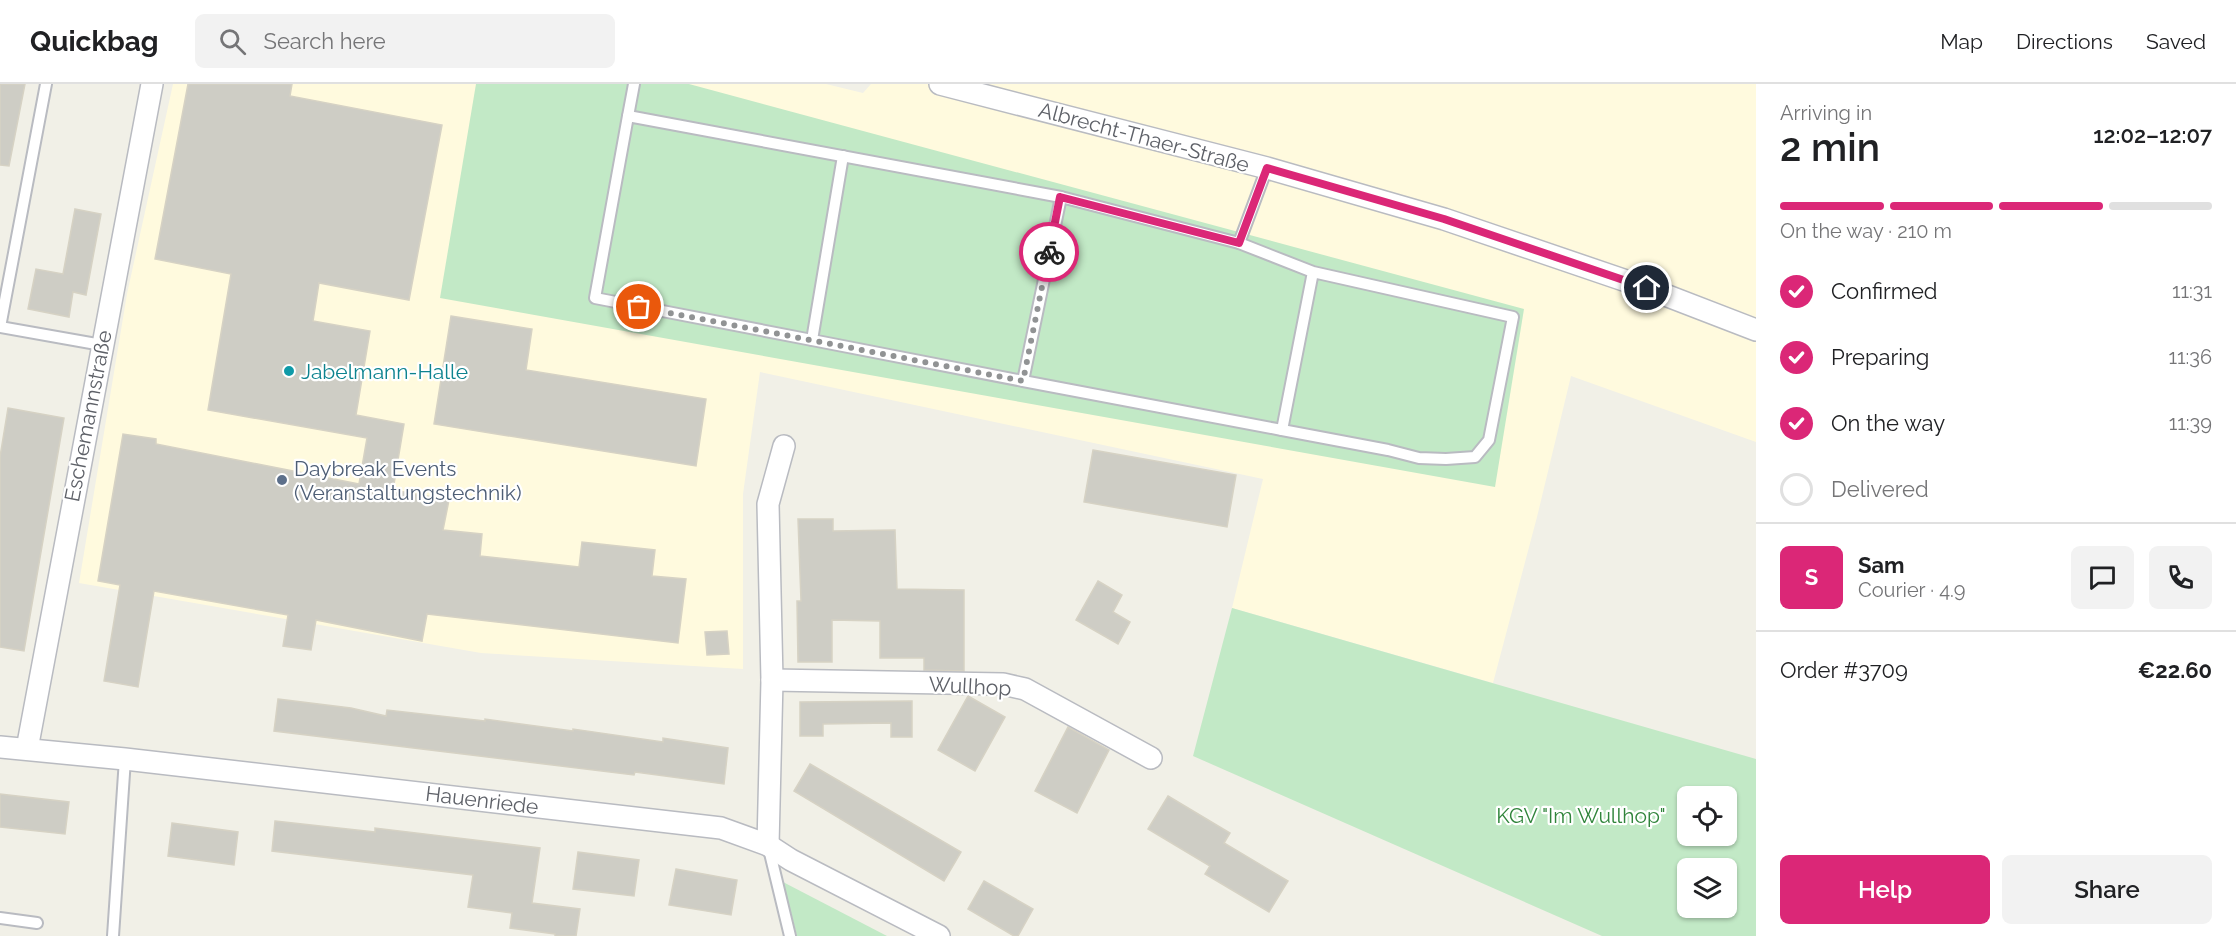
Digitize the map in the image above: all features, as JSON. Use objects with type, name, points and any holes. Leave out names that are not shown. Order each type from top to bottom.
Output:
[{"type":"street","name":"Eschemannstraße","points":[[27,749],[152,84]]},
{"type":"street","name":"Albrecht-Thaer-Straße","points":[[940,84],[1267,168],[1444,219],[1647,288],[1756,330]]},
{"type":"street","points":[[768,845],[772,680],[768,504],[784,446]]},
{"type":"street","name":"Wullhop","points":[[772,680],[1004,684],[1025,689],[1151,758]]},
{"type":"street","name":"Hauenriede","points":[[0,747],[125,759],[721,828],[768,845],[791,860],[939,936]]},
{"type":"lane","points":[[46,84],[0,327],[102,345]]},
{"type":"lane","points":[[628,116],[1060,197],[1239,243],[1313,272],[1513,317],[1489,440],[1474,457],[1419,458],[1388,450],[595,298],[628,116],[634,84]]},
{"type":"lane","points":[[812,340],[843,156]]},
{"type":"lane","points":[[1239,243],[1267,168]]},
{"type":"lane","points":[[1023,381],[1060,197]]},
{"type":"lane","points":[[1282,430],[1313,272]]},
{"type":"lane","points":[[112,936],[125,759]]},
{"type":"lane","points":[[768,845],[790,936]]},
{"type":"lane","points":[[0,918],[37,923]]},
{"type":"shaded area","points":[[173,84],[826,84],[863,93],[871,84],[1756,84],[1756,442],[1571,376],[1493,683],[1232,608],[1263,479],[760,372],[743,494],[743,669],[481,653],[79,583],[127,294]]},
{"type":"green space","points":[[476,84],[689,84],[1524,309],[1495,487],[440,298]]},
{"type":"green space","name":"KGV \"Im Wullhop\"","points":[[1232,608],[1756,759],[1756,936],[1602,936],[1193,756]]},
{"type":"green space","points":[[783,882],[887,936],[797,936]]},
{"type":"building","points":[[0,84],[25,84],[9,166],[0,165]]},
{"type":"building","points":[[188,84],[292,84],[290,96],[442,125],[409,300],[319,283],[313,321],[370,331],[356,415],[404,424],[393,490],[449,500],[443,530],[482,534],[480,556],[579,567],[582,542],[655,550],[652,576],[686,579],[678,643],[427,614],[422,641],[316,620],[311,650],[283,646],[288,615],[154,591],[138,687],[104,681],[120,585],[98,581],[123,434],[156,439],[156,444],[359,484],[367,438],[208,410],[231,274],[155,259]]},
{"type":"building","points":[[75,209],[101,214],[86,295],[73,292],[69,317],[28,309],[36,269],[63,274]]},
{"type":"building","points":[[451,316],[532,329],[526,370],[706,399],[696,466],[434,424]]},
{"type":"building","points":[[8,408],[64,418],[24,651],[0,647],[0,457]]},
{"type":"building","points":[[1093,450],[1236,475],[1227,527],[1084,502]]},
{"type":"building","points":[[798,519],[833,519],[833,531],[895,530],[897,589],[964,590],[964,671],[924,670],[924,658],[880,658],[880,621],[832,620],[832,662],[798,662],[797,601],[801,601]]},
{"type":"building","points":[[1098,581],[1122,595],[1113,612],[1130,622],[1118,644],[1076,620]]},
{"type":"building","points":[[727,631],[729,654],[707,655],[705,632]]},
{"type":"building","points":[[968,696],[1005,717],[975,771],[938,750]]},
{"type":"building","points":[[278,699],[351,708],[386,716],[387,710],[485,721],[485,719],[663,742],[663,738],[728,748],[724,784],[274,731]]},
{"type":"building","points":[[912,701],[912,737],[891,737],[891,723],[823,724],[823,736],[800,736],[800,702]]},
{"type":"building","points":[[1068,727],[1109,750],[1077,813],[1035,791]]},
{"type":"building","points":[[810,764],[961,852],[944,881],[794,791]]},
{"type":"building","points":[[0,794],[69,802],[65,834],[0,827]]},
{"type":"building","points":[[1168,796],[1230,833],[1224,843],[1288,881],[1269,912],[1205,874],[1210,866],[1148,829]]},
{"type":"building","points":[[275,821],[375,832],[375,828],[540,848],[532,903],[580,909],[576,936],[555,936],[555,934],[510,928],[512,913],[468,907],[473,875],[272,851]]},
{"type":"building","points":[[172,823],[238,832],[234,865],[168,856]]},
{"type":"building","points":[[578,852],[639,860],[634,896],[573,889]]},
{"type":"building","points":[[676,869],[737,880],[731,915],[669,905]]},
{"type":"building","points":[[984,881],[1033,909],[1018,936],[1014,936],[968,909]]},
{"type":"way so far","points":[[639,307],[1023,381],[1049,252]]},
{"type":"place","name":"Jabelmann-Halle","points":[[289,371]]},
{"type":"place","name":"Daybreak Events (Veranstaltungstechnik)","points":[[282,480]]},
{"type":"route","points":[[1049,252],[1060,197],[1239,243],[1267,168],[1444,219],[1647,288]]}]
